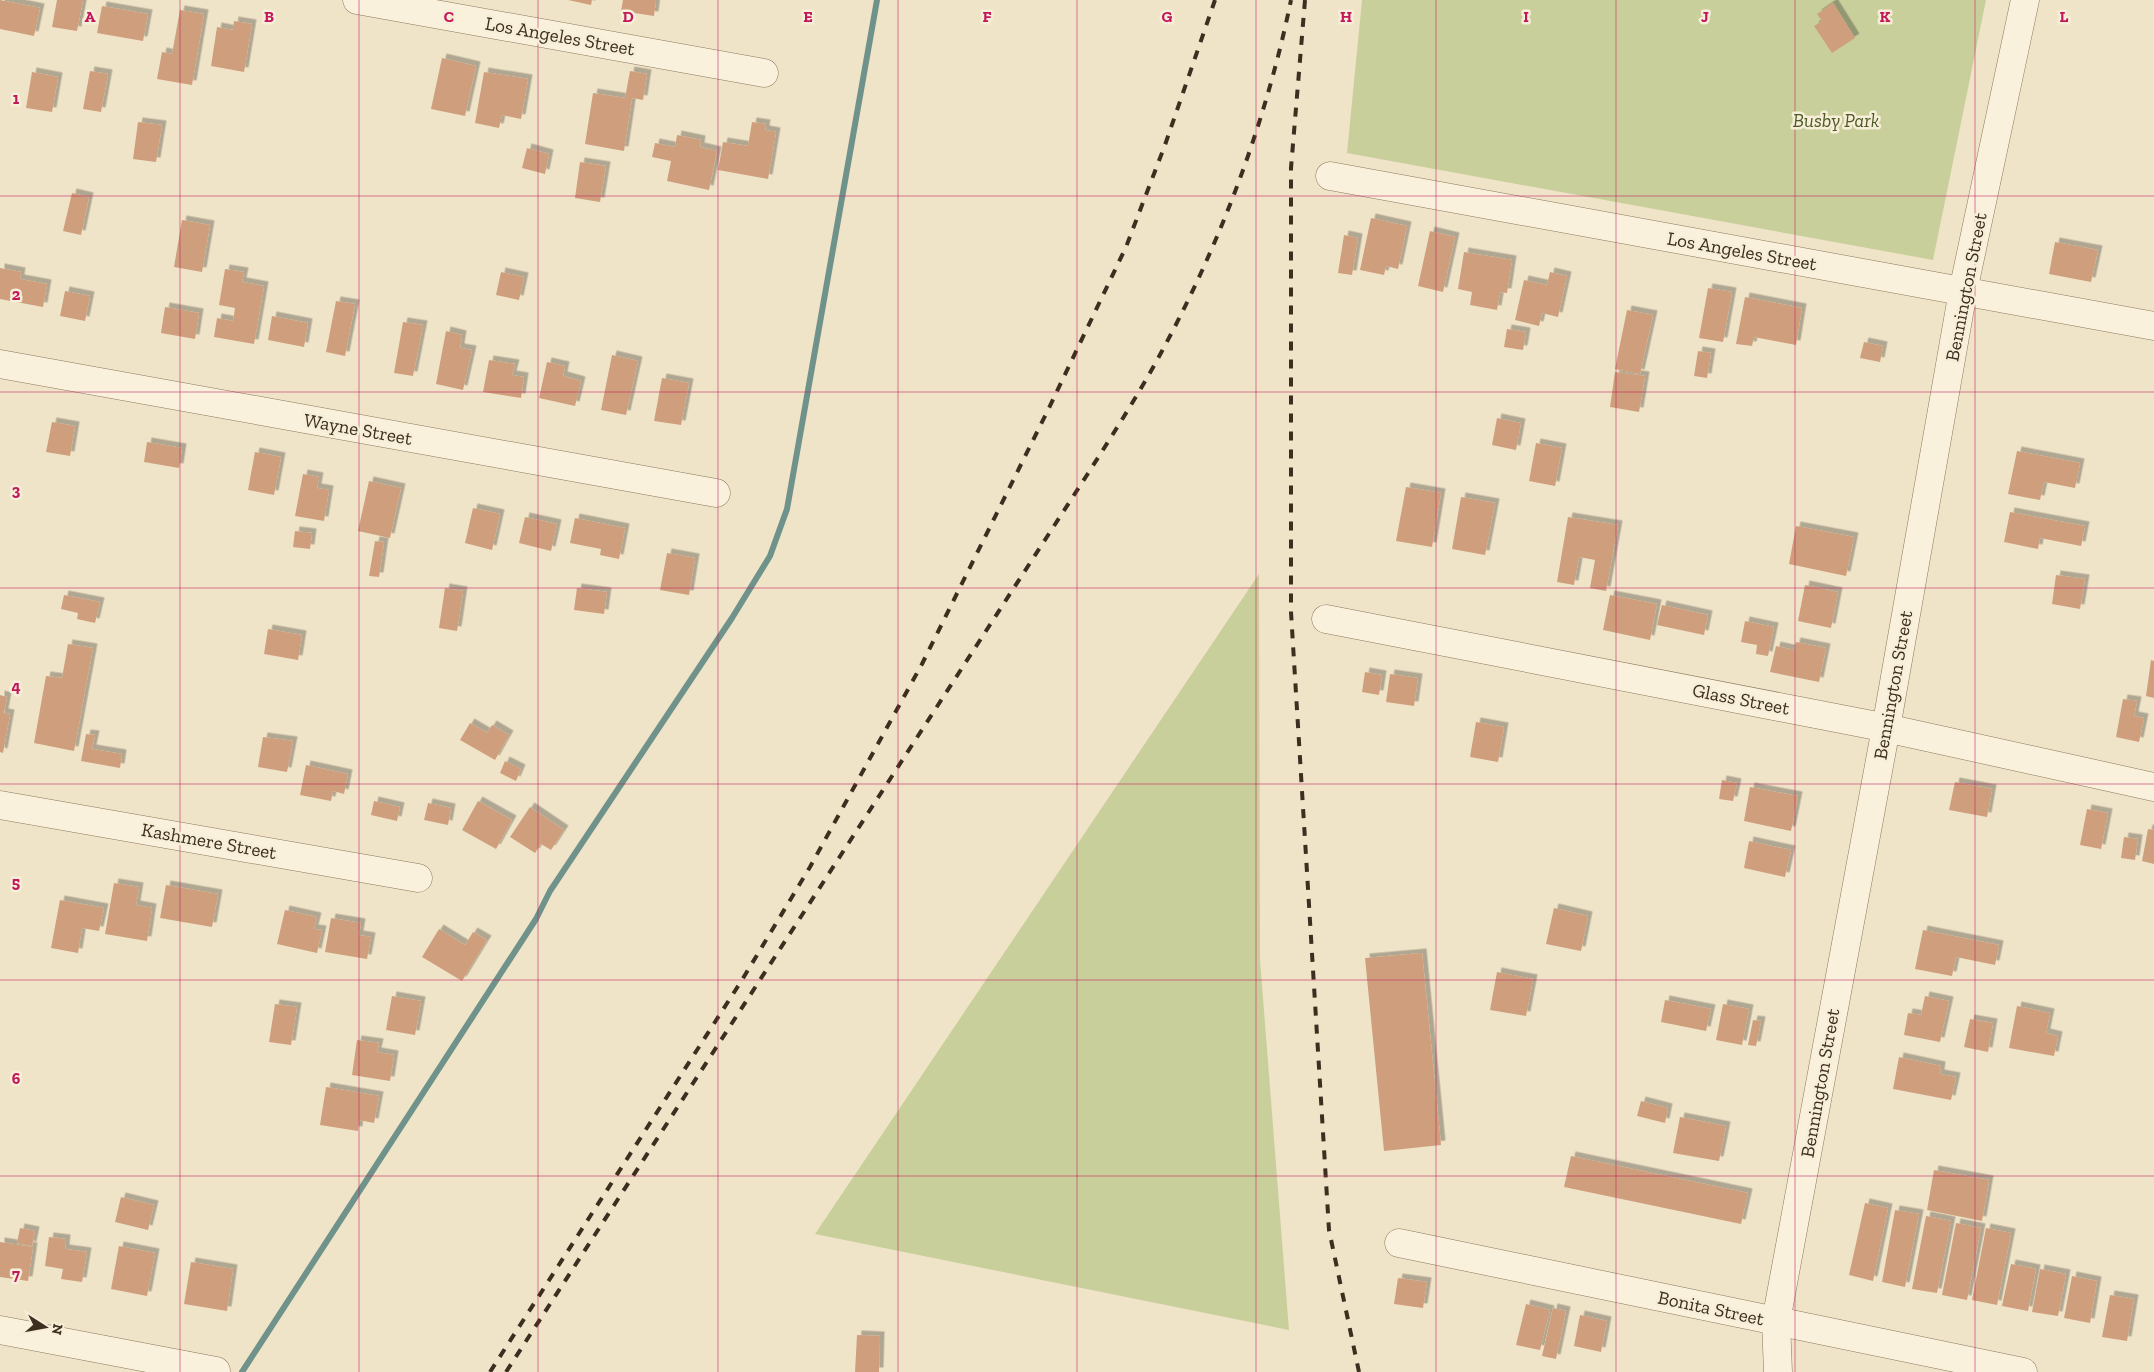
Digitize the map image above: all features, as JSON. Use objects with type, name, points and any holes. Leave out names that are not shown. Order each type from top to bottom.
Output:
[{"type":"street","name":"Los Angeles Street","points":[[357,0],[764,73]]},
{"type":"street","name":"Bennington Street","points":[[1778,1372],[1776,1321],[1886,728],[1963,291],[2025,0]]},
{"type":"street","name":"Los Angeles Street","points":[[1330,176],[2154,326]]},
{"type":"street","name":"Wayne Street","points":[[0,364],[716,493]]},
{"type":"street","name":"Glass Street","points":[[1326,619],[1886,728],[2154,787]]},
{"type":"street","name":"Kashmere Street","points":[[0,805],[418,878]]},
{"type":"street","name":"Bonita Street","points":[[1399,1244],[2023,1372]]},
{"type":"street","points":[[0,1330],[216,1371]]},
{"type":"green space","name":"Busby Park","points":[[1362,0],[1986,0],[1933,260],[1347,153]]},
{"type":"green space","points":[[1259,574],[1260,960],[1289,1330],[815,1234]]},
{"type":"building","points":[[0,0],[40,8],[34,36],[0,29]]},
{"type":"building","points":[[57,0],[83,0],[77,31],[52,27]]},
{"type":"building","points":[[568,0],[592,0],[591,5]]},
{"type":"building","points":[[623,0],[656,0],[654,16],[621,11]]},
{"type":"building","points":[[1833,3],[1855,38],[1832,53],[1814,26],[1822,21],[1817,14]]},
{"type":"building","points":[[102,6],[148,14],[143,41],[97,33]]},
{"type":"building","points":[[180,10],[204,14],[192,85],[157,79],[162,52],[172,54]]},
{"type":"building","points":[[234,21],[252,24],[244,72],[211,66],[217,27],[233,30]]},
{"type":"building","points":[[442,58],[476,66],[465,116],[431,109]]},
{"type":"building","points":[[90,71],[108,74],[101,112],[83,109]]},
{"type":"building","points":[[630,71],[647,74],[643,100],[632,98],[624,151],[585,144],[593,93],[625,98]]},
{"type":"building","points":[[32,72],[58,77],[52,112],[26,108]]},
{"type":"building","points":[[484,72],[528,79],[521,119],[502,115],[499,128],[475,123]]},
{"type":"building","points":[[138,122],[162,125],[156,162],[133,159]]},
{"type":"building","points":[[752,122],[766,124],[765,130],[776,132],[768,179],[718,170],[723,142],[748,146]]},
{"type":"building","points":[[677,135],[701,140],[700,147],[717,151],[709,190],[667,181],[671,161],[652,157],[655,143],[675,147]]},
{"type":"building","points":[[527,148],[549,154],[545,174],[522,168]]},
{"type":"building","points":[[580,162],[606,166],[600,202],[575,198]]},
{"type":"building","points":[[72,193],[89,197],[81,235],[63,231]]},
{"type":"building","points":[[1371,218],[1407,226],[1398,269],[1386,266],[1384,275],[1360,270]]},
{"type":"building","points":[[182,220],[210,225],[202,272],[174,267]]},
{"type":"building","points":[[1430,231],[1455,237],[1443,292],[1418,286]]},
{"type":"building","points":[[1344,235],[1358,238],[1352,275],[1338,273]]},
{"type":"building","points":[[2055,242],[2098,250],[2091,282],[2049,274]]},
{"type":"building","points":[[1464,252],[1512,260],[1507,293],[1500,292],[1497,310],[1470,305],[1472,292],[1458,289]]},
{"type":"building","points":[[0,268],[21,272],[20,279],[47,284],[43,307],[0,299]]},
{"type":"building","points":[[225,269],[244,272],[242,282],[264,286],[254,344],[214,337],[217,318],[233,321],[235,308],[219,305]]},
{"type":"building","points":[[501,272],[524,277],[519,300],[496,295]]},
{"type":"building","points":[[1550,272],[1567,276],[1558,317],[1542,313],[1539,326],[1515,320],[1524,280],[1547,285]]},
{"type":"building","points":[[1708,288],[1732,292],[1723,342],[1699,338]]},
{"type":"building","points":[[65,291],[90,296],[85,321],[60,316]]},
{"type":"building","points":[[1745,297],[1802,308],[1796,345],[1754,337],[1752,346],[1736,344]]},
{"type":"building","points":[[336,301],[355,304],[345,356],[326,352]]},
{"type":"building","points":[[165,307],[199,313],[195,339],[161,333]]},
{"type":"building","points":[[1627,310],[1653,315],[1640,374],[1615,369]]},
{"type":"building","points":[[272,316],[308,323],[304,347],[268,340]]},
{"type":"building","points":[[403,322],[423,325],[413,376],[394,373]]},
{"type":"building","points":[[1507,329],[1526,332],[1523,350],[1504,347]]},
{"type":"building","points":[[446,331],[462,335],[460,348],[472,350],[463,390],[436,384]]},
{"type":"building","points":[[1864,342],[1883,346],[1880,362],[1860,358]]},
{"type":"building","points":[[1698,351],[1711,353],[1707,378],[1694,376]]},
{"type":"building","points":[[612,355],[638,361],[626,415],[601,410]]},
{"type":"building","points":[[489,360],[515,364],[512,375],[524,377],[521,398],[483,392]]},
{"type":"building","points":[[547,362],[565,366],[563,376],[581,381],[575,406],[539,398]]},
{"type":"building","points":[[1615,372],[1645,376],[1639,412],[1610,407]]},
{"type":"building","points":[[662,378],[689,383],[681,425],[654,421]]},
{"type":"building","points":[[1497,418],[1521,423],[1516,450],[1492,445]]},
{"type":"building","points":[[52,422],[75,426],[70,456],[46,452]]},
{"type":"building","points":[[147,442],[182,448],[179,468],[144,462]]},
{"type":"building","points":[[1536,443],[1562,448],[1555,486],[1529,481]]},
{"type":"building","points":[[2017,451],[2080,463],[2075,488],[2044,482],[2040,500],[2008,494]]},
{"type":"building","points":[[255,452],[281,457],[274,495],[248,490]]},
{"type":"building","points":[[303,474],[319,477],[317,488],[329,490],[324,521],[295,516]]},
{"type":"building","points":[[369,481],[401,488],[390,538],[358,531]]},
{"type":"building","points":[[1406,487],[1441,493],[1432,547],[1396,541]]},
{"type":"building","points":[[1461,497],[1495,503],[1485,555],[1452,549]]},
{"type":"building","points":[[473,508],[500,514],[492,550],[465,543]]},
{"type":"building","points":[[2010,512],[2085,526],[2081,546],[2040,538],[2038,549],[2004,542]]},
{"type":"building","points":[[525,517],[557,524],[551,551],[519,543]]},
{"type":"building","points":[[1568,517],[1618,525],[1606,591],[1590,588],[1595,560],[1579,557],[1574,585],[1557,582]]},
{"type":"building","points":[[575,518],[625,528],[619,559],[600,555],[601,549],[570,543]]},
{"type":"building","points":[[1796,526],[1854,537],[1846,576],[1789,564]]},
{"type":"building","points":[[295,531],[312,533],[310,549],[293,547]]},
{"type":"building","points":[[375,541],[384,542],[379,577],[369,576]]},
{"type":"building","points":[[667,553],[695,558],[689,595],[660,590]]},
{"type":"building","points":[[2056,575],[2085,579],[2080,609],[2052,604]]},
{"type":"building","points":[[1805,585],[1838,592],[1831,628],[1798,621]]},
{"type":"building","points":[[445,588],[463,591],[457,631],[439,628]]},
{"type":"building","points":[[577,588],[607,592],[604,614],[574,610]]},
{"type":"building","points":[[64,595],[100,602],[95,623],[77,619],[78,613],[61,609]]},
{"type":"building","points":[[1610,595],[1657,604],[1650,640],[1603,630]]},
{"type":"building","points":[[1662,605],[1708,615],[1704,635],[1657,625]]},
{"type":"building","points":[[1745,621],[1774,627],[1768,656],[1756,654],[1757,645],[1741,642]]},
{"type":"building","points":[[268,629],[302,635],[298,660],[264,654]]},
{"type":"building","points":[[1796,642],[1826,648],[1819,682],[1770,672],[1776,646],[1794,650]]},
{"type":"building","points":[[68,644],[93,648],[74,751],[34,743],[46,676],[62,678]]},
{"type":"building","points":[[2151,660],[2154,661],[2154,698],[2146,696]]},
{"type":"building","points":[[1365,672],[1382,675],[1379,695],[1362,692]]},
{"type":"building","points":[[1390,674],[1418,678],[1414,706],[1386,702]]},
{"type":"building","points":[[0,695],[7,697],[4,713],[10,714],[3,753],[0,752]]},
{"type":"building","points":[[2123,699],[2137,701],[2134,716],[2144,718],[2139,742],[2116,737]]},
{"type":"building","points":[[1476,722],[1504,727],[1498,762],[1470,757]]},
{"type":"building","points":[[470,723],[487,733],[492,725],[509,735],[495,760],[460,740]]},
{"type":"building","points":[[86,734],[95,735],[92,749],[122,754],[120,768],[81,761]]},
{"type":"building","points":[[263,737],[293,741],[287,772],[258,767]]},
{"type":"building","points":[[505,761],[521,769],[516,781],[500,773]]},
{"type":"building","points":[[306,765],[348,774],[344,794],[333,791],[331,801],[300,795]]},
{"type":"building","points":[[1722,780],[1737,783],[1733,801],[1719,799]]},
{"type":"building","points":[[1955,782],[1992,789],[1987,817],[1949,810]]},
{"type":"building","points":[[1750,787],[1798,796],[1791,831],[1744,821]]},
{"type":"building","points":[[374,801],[400,807],[397,821],[371,815]]},
{"type":"building","points":[[478,801],[512,820],[496,849],[462,830]]},
{"type":"building","points":[[428,803],[451,808],[448,825],[424,820]]},
{"type":"building","points":[[530,807],[564,830],[551,850],[541,844],[535,853],[510,837]]},
{"type":"building","points":[[2087,809],[2108,813],[2101,849],[2080,845]]},
{"type":"building","points":[[2148,829],[2154,830],[2154,864],[2142,861]]},
{"type":"building","points":[[2124,837],[2138,839],[2135,860],[2121,858]]},
{"type":"building","points":[[1749,841],[1791,850],[1785,877],[1744,868]]},
{"type":"building","points":[[114,883],[139,887],[136,905],[152,908],[147,941],[105,934]]},
{"type":"building","points":[[166,885],[218,894],[212,927],[160,918]]},
{"type":"building","points":[[60,900],[104,908],[99,931],[82,928],[78,953],[51,948]]},
{"type":"building","points":[[1554,908],[1588,916],[1581,951],[1546,944]]},
{"type":"building","points":[[285,910],[317,917],[314,929],[322,930],[317,953],[277,944]]},
{"type":"building","points":[[331,918],[361,923],[359,935],[371,937],[367,959],[325,952]]},
{"type":"building","points":[[439,929],[465,945],[473,932],[487,940],[462,981],[422,957]]},
{"type":"building","points":[[1923,930],[1999,945],[1995,965],[1956,957],[1952,976],[1915,969]]},
{"type":"building","points":[[1422,953],[1441,1145],[1384,1151],[1365,958]]},
{"type":"building","points":[[1497,972],[1533,979],[1526,1016],[1490,1010]]},
{"type":"building","points":[[392,996],[421,1001],[415,1035],[386,1030]]},
{"type":"building","points":[[1925,996],[1949,1001],[1940,1042],[1904,1035],[1908,1013],[1921,1015]]},
{"type":"building","points":[[1665,1000],[1711,1009],[1706,1031],[1661,1022]]},
{"type":"building","points":[[275,1004],[297,1007],[291,1045],[269,1042]]},
{"type":"building","points":[[1723,1004],[1749,1009],[1742,1045],[1716,1040]]},
{"type":"building","points":[[2017,1006],[2050,1013],[2046,1033],[2058,1036],[2054,1056],[2009,1048]]},
{"type":"building","points":[[1970,1019],[1993,1023],[1988,1052],[1964,1047]]},
{"type":"building","points":[[1753,1020],[1761,1021],[1756,1046],[1748,1045]]},
{"type":"building","points":[[357,1040],[379,1043],[377,1052],[394,1055],[390,1081],[352,1075]]},
{"type":"building","points":[[1899,1057],[1941,1066],[1940,1074],[1956,1077],[1951,1100],[1893,1089]]},
{"type":"building","points":[[326,1087],[379,1096],[374,1123],[359,1120],[358,1131],[320,1125]]},
{"type":"building","points":[[1641,1101],[1668,1108],[1665,1123],[1637,1116]]},
{"type":"building","points":[[1680,1117],[1726,1126],[1719,1161],[1673,1153]]},
{"type":"building","points":[[1571,1156],[1748,1193],[1741,1224],[1564,1187]]},
{"type":"building","points":[[1934,1170],[1989,1180],[1982,1221],[1927,1210]]},
{"type":"building","points":[[121,1197],[154,1205],[148,1230],[115,1222]]},
{"type":"building","points":[[1865,1203],[1888,1208],[1873,1281],[1849,1275]]},
{"type":"building","points":[[1895,1210],[1919,1214],[1905,1287],[1882,1282]]},
{"type":"building","points":[[1926,1216],[1951,1221],[1937,1293],[1912,1289]]},
{"type":"building","points":[[1956,1223],[1981,1228],[1967,1300],[1942,1295]]},
{"type":"building","points":[[20,1228],[35,1231],[32,1246],[17,1243]]},
{"type":"building","points":[[1986,1228],[2011,1233],[1997,1305],[1972,1300]]},
{"type":"building","points":[[49,1237],[66,1239],[65,1249],[87,1252],[82,1282],[61,1279],[63,1269],[45,1266]]},
{"type":"building","points":[[0,1242],[33,1247],[28,1281],[0,1277]]},
{"type":"building","points":[[119,1246],[155,1253],[147,1296],[111,1289]]},
{"type":"building","points":[[191,1262],[233,1269],[227,1311],[184,1304]]},
{"type":"building","points":[[2011,1264],[2036,1269],[2028,1311],[2002,1306]]},
{"type":"building","points":[[2040,1269],[2066,1274],[2058,1316],[2032,1312]]},
{"type":"building","points":[[2072,1276],[2097,1281],[2090,1323],[2064,1318]]},
{"type":"building","points":[[1398,1278],[1427,1282],[1423,1308],[1394,1304]]},
{"type":"building","points":[[2110,1295],[2134,1299],[2127,1341],[2102,1337]]},
{"type":"building","points":[[1526,1304],[1550,1310],[1540,1350],[1516,1345]]},
{"type":"building","points":[[1553,1308],[1566,1311],[1556,1359],[1542,1356]]},
{"type":"building","points":[[1580,1315],[1607,1321],[1601,1352],[1574,1346]]},
{"type":"building","points":[[857,1335],[880,1336],[879,1372],[855,1372]]},
{"type":"waterway","points":[[242,1372],[536,919],[550,891],[732,618],[770,556],[787,509],[877,0]]},
{"type":"railway","points":[[490,1372],[742,980],[810,867],[922,664],[1048,410],[1126,247],[1165,145],[1215,0]]},
{"type":"railway","points":[[506,1372],[1087,475],[1144,383],[1204,267],[1239,180],[1269,91],[1291,0]]},
{"type":"railway","points":[[1305,0],[1291,168],[1291,612],[1329,1230],[1359,1372]]}]
